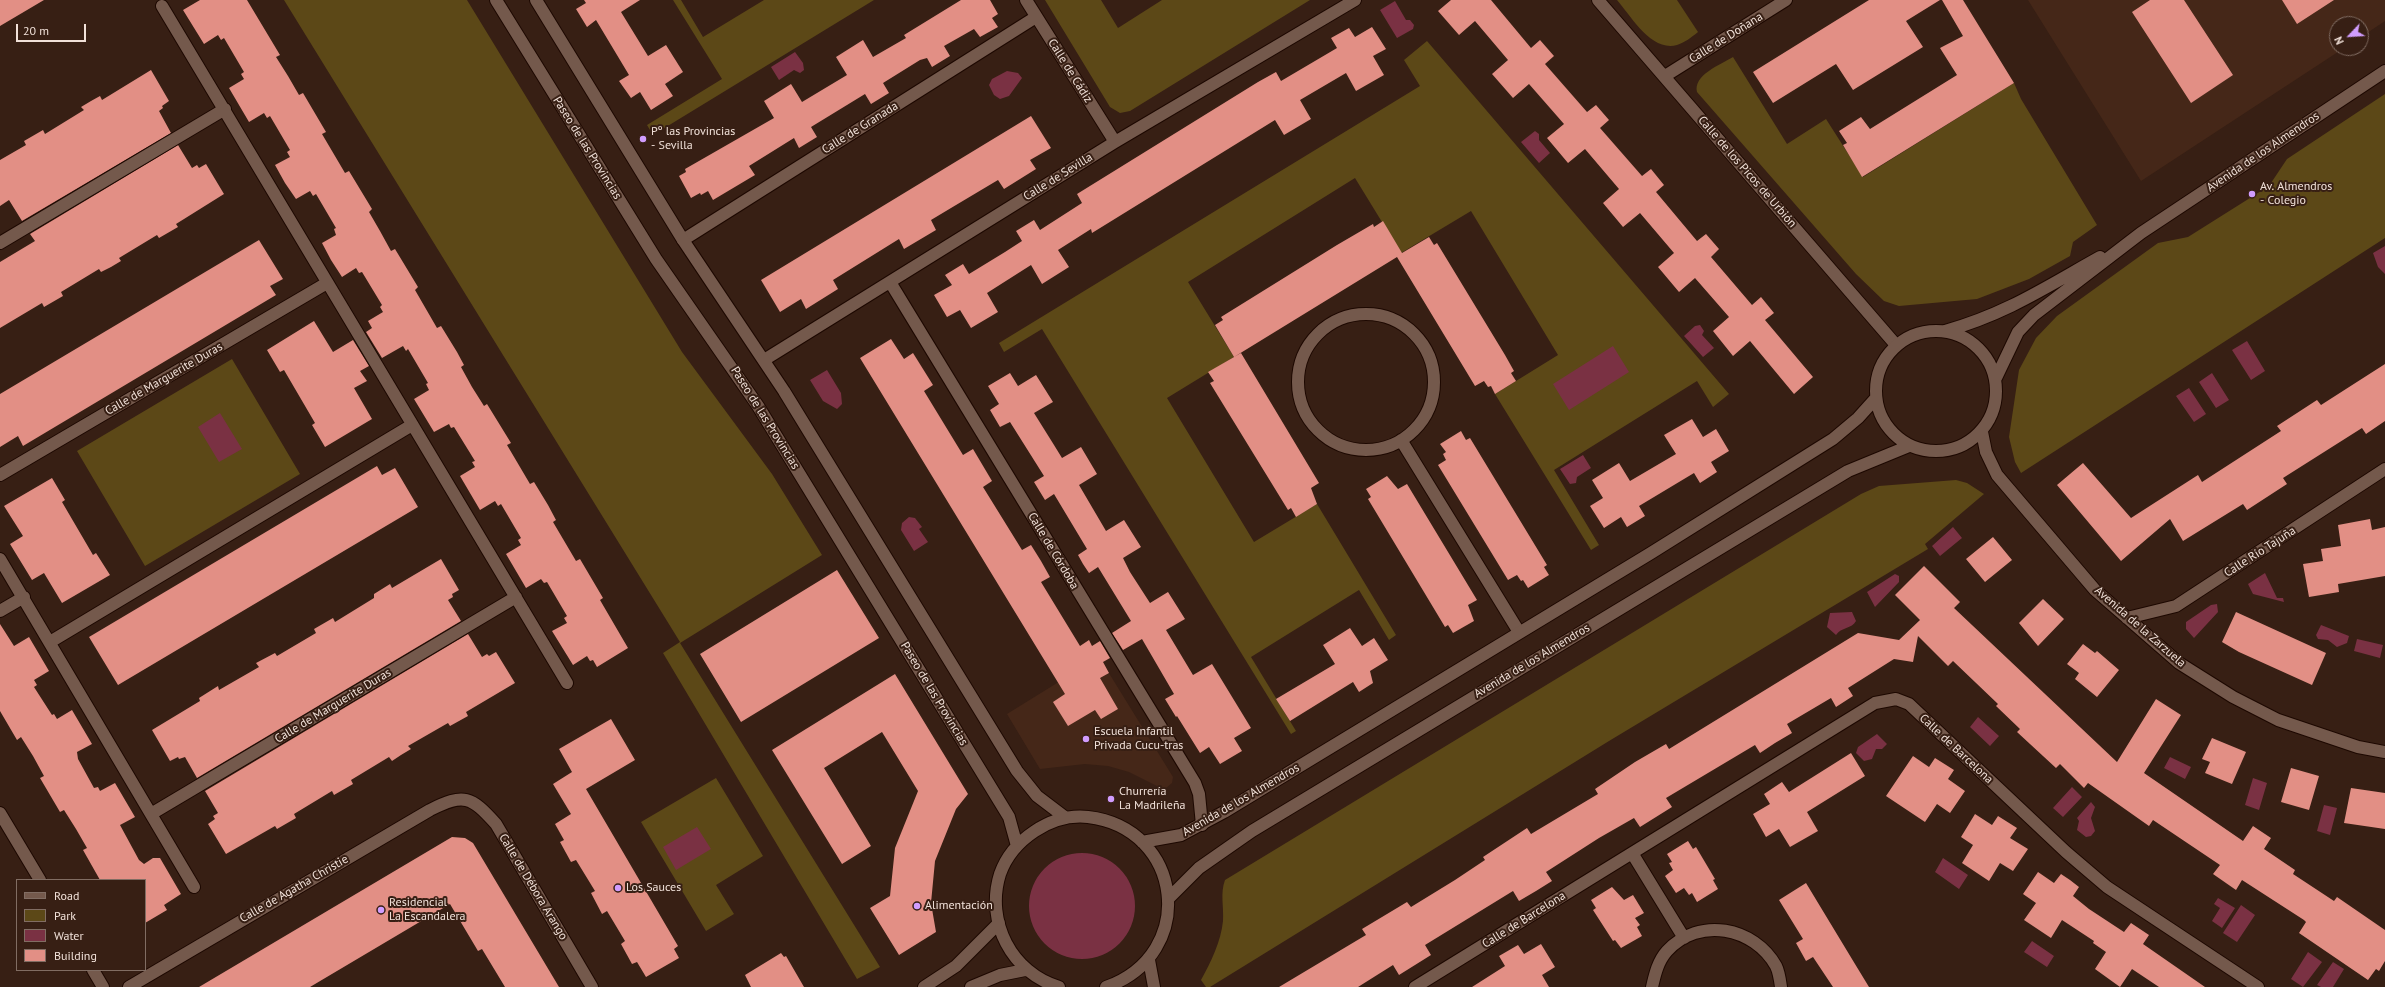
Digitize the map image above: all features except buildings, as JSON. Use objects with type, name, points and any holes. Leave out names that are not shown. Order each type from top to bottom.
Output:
[{"type":"street","name":"Paseo de las Provincias","points":[[496,0],[656,259],[728,359],[762,413],[1009,816],[1017,846]]},
{"type":"street","points":[[536,0],[684,240],[764,360],[1017,770],[1037,796],[1066,818]]},
{"type":"street","name":"Calle de Cádiz","points":[[1026,0],[1115,142]]},
{"type":"street","name":"Calle de Sevilla","points":[[764,360],[1115,142],[1355,0]]},
{"type":"street","name":"Calle de los Picos de Urbión","points":[[1598,0],[1896,345]]},
{"type":"street","name":"Calle de Doñana","points":[[1665,76],[1786,0]]},
{"type":"street","points":[[162,6],[567,683]]},
{"type":"street","name":"Calle de Granada","points":[[684,240],[1036,17]]},
{"type":"street","name":"Avenida de los Almendros","points":[[1945,330],[1998,313],[2033,296],[2141,233],[2385,71]]},
{"type":"street","points":[[0,243],[225,109]]},
{"type":"street","name":"Avenida de los Almendros","points":[[1996,378],[2018,332],[2034,315],[2141,233]]},
{"type":"street","name":"Calle de Córdoba","points":[[890,282],[1195,783],[1199,794],[1202,825]]},
{"type":"street","name":"Calle de Marguerite Duras","points":[[0,475],[327,283]]},
{"type":"street","points":[[1360,314],[1383,315],[1404,325],[1420,340],[1431,361],[1434,383],[1430,406],[1418,426],[1401,440],[1383,448],[1364,450],[1342,445],[1322,434],[1307,416],[1299,395],[1299,372],[1305,350],[1319,332],[1338,319],[1360,314]]},
{"type":"street","points":[[1945,330],[1963,336],[1981,349],[1996,378],[1995,400],[1989,422],[1982,432],[1969,442],[1952,450],[1940,453],[1928,452],[1909,446],[1894,435],[1882,418],[1876,398],[1877,376],[1883,360],[1896,345],[1921,332],[1945,330]]},
{"type":"street","name":"Avenida de los Almendros","points":[[1142,842],[1181,836],[1202,825],[1518,632],[1651,553],[1833,439],[1858,418],[1876,398]]},
{"type":"street","points":[[50,642],[412,424]]},
{"type":"street","name":"Avenida de la Zarzuela","points":[[1982,432],[1986,452],[1997,475],[2095,590],[2179,663],[2233,697],[2278,720],[2358,747],[2385,752]]},
{"type":"street","points":[[1401,440],[1518,632]]},
{"type":"street","name":"Avenida de los Almendros","points":[[1169,898],[1199,868],[1252,831],[1848,470],[1909,446]]},
{"type":"street","name":"Calle Río Tajuña","points":[[2127,618],[2176,606],[2385,469]]},
{"type":"street","points":[[0,559],[24,597],[194,887]]},
{"type":"street","points":[[0,611],[24,597]]},
{"type":"street","name":"Calle de Marguerite Duras","points":[[151,814],[516,597]]},
{"type":"street","name":"Calle de Barcelona","points":[[1415,987],[1875,703],[1896,699],[1909,704],[2066,852],[2107,887],[2258,987]]},
{"type":"street","name":"Calle de Agatha Christie","points":[[128,987],[430,810],[448,801],[463,799]]},
{"type":"street","name":"Calle de Débora Arango","points":[[463,799],[479,805],[496,824],[592,987]]},
{"type":"street","points":[[0,813],[39,879]]},
{"type":"street","points":[[1059,987],[1048,984],[1025,970],[1008,949],[998,922],[997,899],[1000,874],[1017,846],[1036,830],[1066,818],[1088,817],[1122,827],[1142,842],[1162,869],[1169,898],[1168,920],[1160,942],[1149,960],[1124,981],[1106,987]]},
{"type":"street","points":[[1632,853],[1684,938]]},
{"type":"street","points":[[924,987],[956,966],[998,922]]},
{"type":"street","points":[[1652,987],[1656,969],[1667,951],[1684,938],[1704,930],[1726,930],[1747,936],[1764,949],[1776,967],[1781,987]]},
{"type":"street","points":[[1149,960],[1154,987]]},
{"type":"street","points":[[971,987],[1000,975],[1025,970]]},
{"type":"street","points":[[94,971],[103,987]]},
{"type":"shaded area","points":[[2028,0],[2385,0],[2385,21],[2369,32],[2369,16],[2329,16],[2329,56],[2332,56],[2141,181]]},
{"type":"shaded area","name":"Escuela Infantil Privada Cucu-tras","points":[[1099,657],[1173,777],[1172,783],[1166,788],[1163,789],[1129,772],[1108,766],[1085,764],[1040,769],[1007,714]]},
{"type":"green space","points":[[284,0],[467,0],[682,352],[772,474],[822,555],[680,643],[880,967],[857,979],[663,653],[680,642]]},
{"type":"green space","points":[[673,0],[681,0],[703,37],[764,0],[874,0],[653,135],[647,125],[722,79]]},
{"type":"green space","points":[[1045,0],[1101,0],[1118,28],[1162,0],[1310,0],[1130,111],[1120,113],[1110,107]]},
{"type":"green space","points":[[1617,0],[1677,0],[1698,32],[1691,38],[1677,45],[1668,46],[1659,43],[1642,31]]},
{"type":"green space","points":[[1427,41],[1729,394],[1713,407],[1697,381],[1554,470],[1599,545],[1591,550],[1495,394],[1558,355],[1471,211],[1401,253],[1355,178],[1188,282],[1234,357],[1167,398],[1254,542],[1317,504],[1396,635],[1389,640],[1359,590],[1251,657],[1296,731],[1291,734],[1042,329],[1004,352],[999,343],[1420,86],[1404,60]]},
{"type":"green space","points":[[1733,57],[1787,144],[1826,119],[1863,177],[2014,83],[2021,99],[2097,225],[2073,242],[2070,256],[2029,279],[1977,299],[1899,306],[1884,301],[1856,274],[1697,92],[1699,80],[1703,76]]},
{"type":"green space","points":[[2385,94],[2385,238],[2021,473],[2015,462],[2009,437],[2019,370],[2036,338],[2057,316],[2158,243],[2188,237],[2269,186],[2287,159]]},
{"type":"green space","points":[[232,359],[300,474],[145,566],[77,451]]},
{"type":"green space","points":[[1956,480],[1967,483],[1984,494],[1925,544],[1928,549],[1609,741],[1210,987],[1206,987],[1201,980],[1212,959],[1222,929],[1222,895],[1225,880],[1861,494],[1879,486]]},
{"type":"green space","points":[[716,778],[763,856],[716,885],[734,914],[706,931],[641,822]]},
{"type":"water","points":[[1395,1],[1406,20],[1410,20],[1414,25],[1413,29],[1397,38],[1380,10]]},
{"type":"water","points":[[795,52],[803,63],[804,70],[800,73],[794,70],[779,80],[771,67]]},
{"type":"water","points":[[1007,71],[1018,73],[1022,78],[1009,96],[1000,99],[994,95],[989,85],[992,79]]},
{"type":"water","points":[[1535,131],[1539,134],[1539,140],[1550,153],[1539,163],[1521,142]]},
{"type":"water","points":[[2385,246],[2385,274],[2378,267],[2373,253]]},
{"type":"water","points":[[1700,325],[1704,331],[1702,335],[1714,348],[1703,357],[1684,336],[1695,326]]},
{"type":"water","points":[[2247,341],[2265,371],[2251,380],[2232,350]]},
{"type":"water","points":[[1613,346],[1629,372],[1569,410],[1553,384]]},
{"type":"water","points":[[827,370],[841,393],[842,404],[837,409],[823,401],[810,380]]},
{"type":"water","points":[[2212,373],[2229,400],[2216,408],[2199,382]]},
{"type":"water","points":[[2189,388],[2206,414],[2194,422],[2176,396]]},
{"type":"water","points":[[220,413],[242,449],[219,462],[198,427]]},
{"type":"water","points":[[1583,455],[1591,468],[1577,477],[1576,483],[1570,484],[1560,469]]},
{"type":"water","points":[[909,517],[915,518],[922,527],[919,529],[928,542],[914,551],[901,530],[902,523]]},
{"type":"water","points":[[1953,527],[1962,538],[1940,556],[1932,546]]},
{"type":"water","points":[[2265,573],[2277,598],[2283,598],[2284,602],[2253,594],[2248,584]]},
{"type":"water","points":[[1895,574],[1899,576],[1899,582],[1875,607],[1867,592]]},
{"type":"water","points":[[2217,604],[2218,612],[2194,638],[2186,629],[2186,622],[2211,605]]},
{"type":"water","points":[[1852,612],[1856,621],[1854,624],[1838,632],[1836,635],[1827,627],[1830,613]]},
{"type":"water","points":[[2321,625],[2349,636],[2347,643],[2337,647],[2328,640],[2318,639],[2316,635]]},
{"type":"water","points":[[2357,639],[2383,645],[2380,658],[2354,651]]},
{"type":"water","points":[[1978,717],[1999,736],[1990,746],[1970,727]]},
{"type":"water","points":[[1877,734],[1887,744],[1882,749],[1876,749],[1872,759],[1864,761],[1856,753],[1858,747]]},
{"type":"water","points":[[2170,757],[2191,767],[2185,779],[2164,768]]},
{"type":"water","points":[[2253,778],[2267,783],[2259,810],[2245,805]]},
{"type":"water","points":[[2072,787],[2082,797],[2063,817],[2053,808]]},
{"type":"water","points":[[2091,802],[2095,807],[2091,818],[2095,831],[2091,836],[2086,837],[2077,830],[2079,821],[2077,818]]},
{"type":"water","points":[[2324,805],[2337,808],[2330,835],[2317,831]]},
{"type":"water","points":[[697,827],[711,849],[676,870],[663,847]]},
{"type":"water","points":[[1082,853],[1102,857],[1119,869],[1131,886],[1135,906],[1131,926],[1119,943],[1102,955],[1082,959],[1062,955],[1045,943],[1033,926],[1029,906],[1033,886],[1045,869],[1062,857]]},
{"type":"water","points":[[1943,858],[1968,875],[1959,889],[1935,872]]},
{"type":"water","points":[[2218,898],[2235,908],[2222,928],[2212,921],[2220,908],[2214,904]]},
{"type":"water","points":[[2241,905],[2255,915],[2237,942],[2223,933]]},
{"type":"water","points":[[2032,941],[2054,956],[2047,967],[2024,952]]},
{"type":"water","points":[[2308,952],[2322,962],[2303,987],[2291,979]]},
{"type":"water","points":[[2333,962],[2344,969],[2333,987],[2321,987],[2317,985]]},
{"type":"place","name":"Pº las Provincias - Sevilla","points":[[643,139]]},
{"type":"place","name":"Av. Almendros - Colegio","points":[[2252,194]]},
{"type":"place","name":"Escuela Infantil Privada Cucu-tras","points":[[1086,739]]},
{"type":"place","name":"Churrería La Madrileña","points":[[1111,799]]},
{"type":"place","name":"Los Sauces","points":[[618,888]]},
{"type":"place","name":"Alimentación","points":[[917,906]]},
{"type":"place","name":"Residencial La Escandalera","points":[[381,910]]}]
